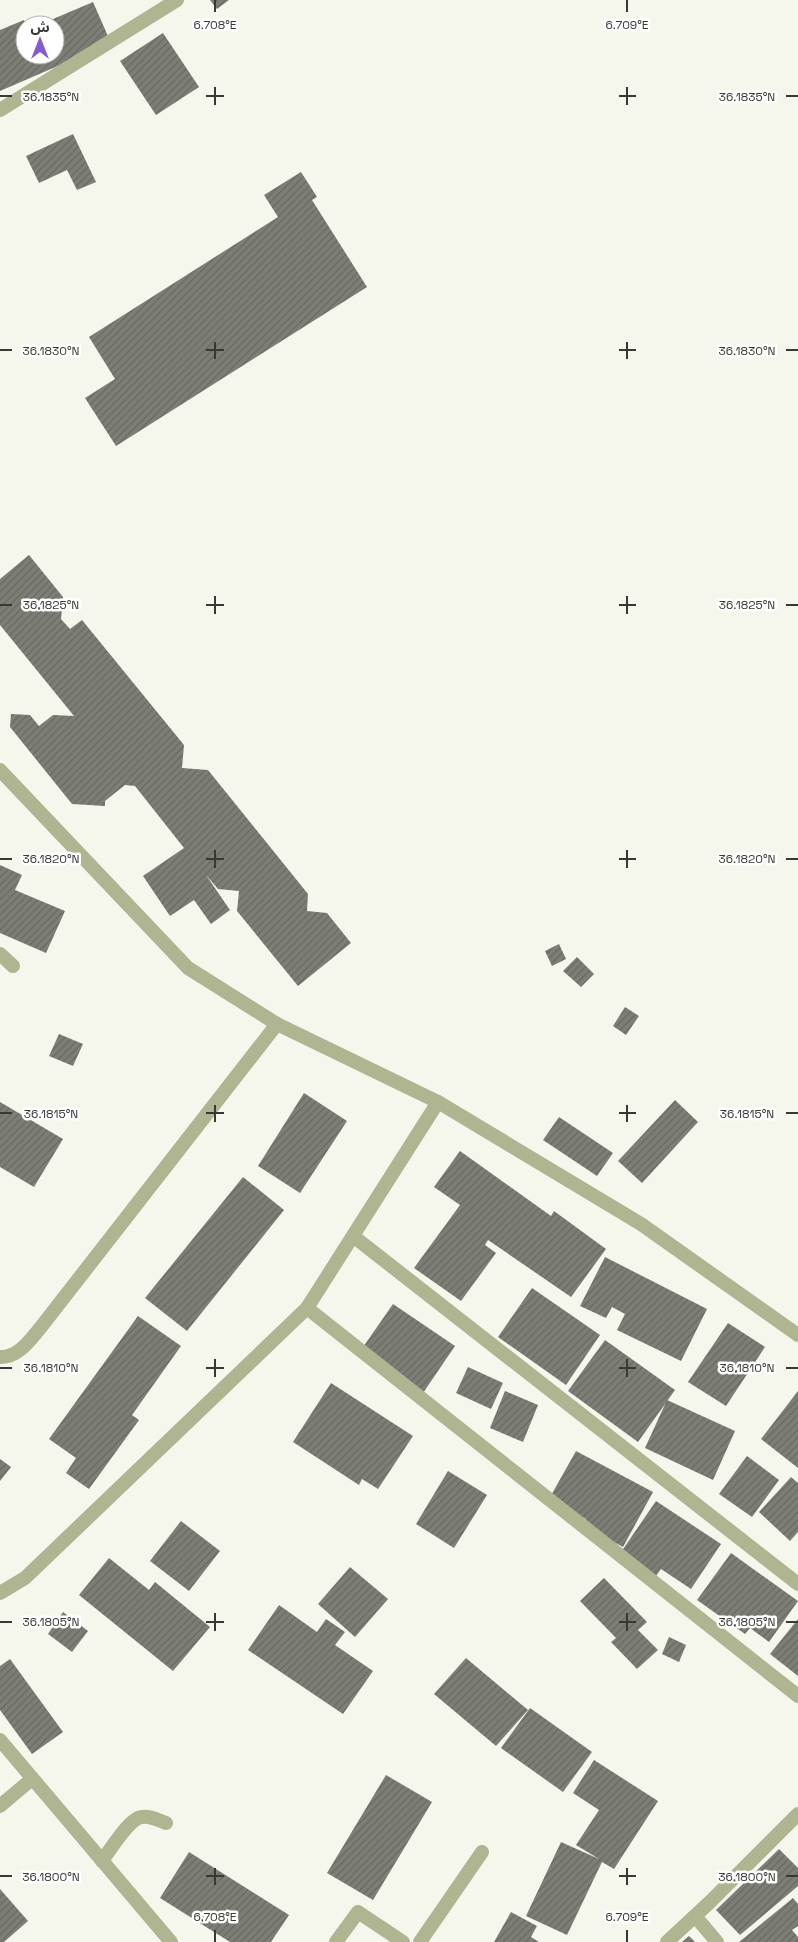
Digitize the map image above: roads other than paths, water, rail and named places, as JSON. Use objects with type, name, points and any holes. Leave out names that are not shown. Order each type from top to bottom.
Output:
[{"type":"street","points":[[0,110],[177,0]]},
{"type":"street","points":[[0,770],[188,968],[277,1024],[438,1102],[641,1224],[798,1335]]},
{"type":"street","points":[[0,954],[13,966]]},
{"type":"street","points":[[0,1357],[9,1358],[27,1344],[277,1024]]},
{"type":"street","points":[[0,1593],[25,1578],[307,1308],[438,1102]]},
{"type":"street","points":[[353,1236],[798,1584]]},
{"type":"street","points":[[307,1308],[798,1696]]},
{"type":"street","points":[[0,1740],[171,1942]]},
{"type":"street","points":[[0,1806],[32,1779]]},
{"type":"street","points":[[667,1942],[798,1814]]},
{"type":"street","points":[[102,1861],[121,1834],[138,1818],[149,1817],[166,1823]]},
{"type":"street","points":[[420,1942],[482,1852]]},
{"type":"street","points":[[336,1942],[358,1912],[402,1942]]},
{"type":"street","points":[[695,1916],[718,1942]]}]
